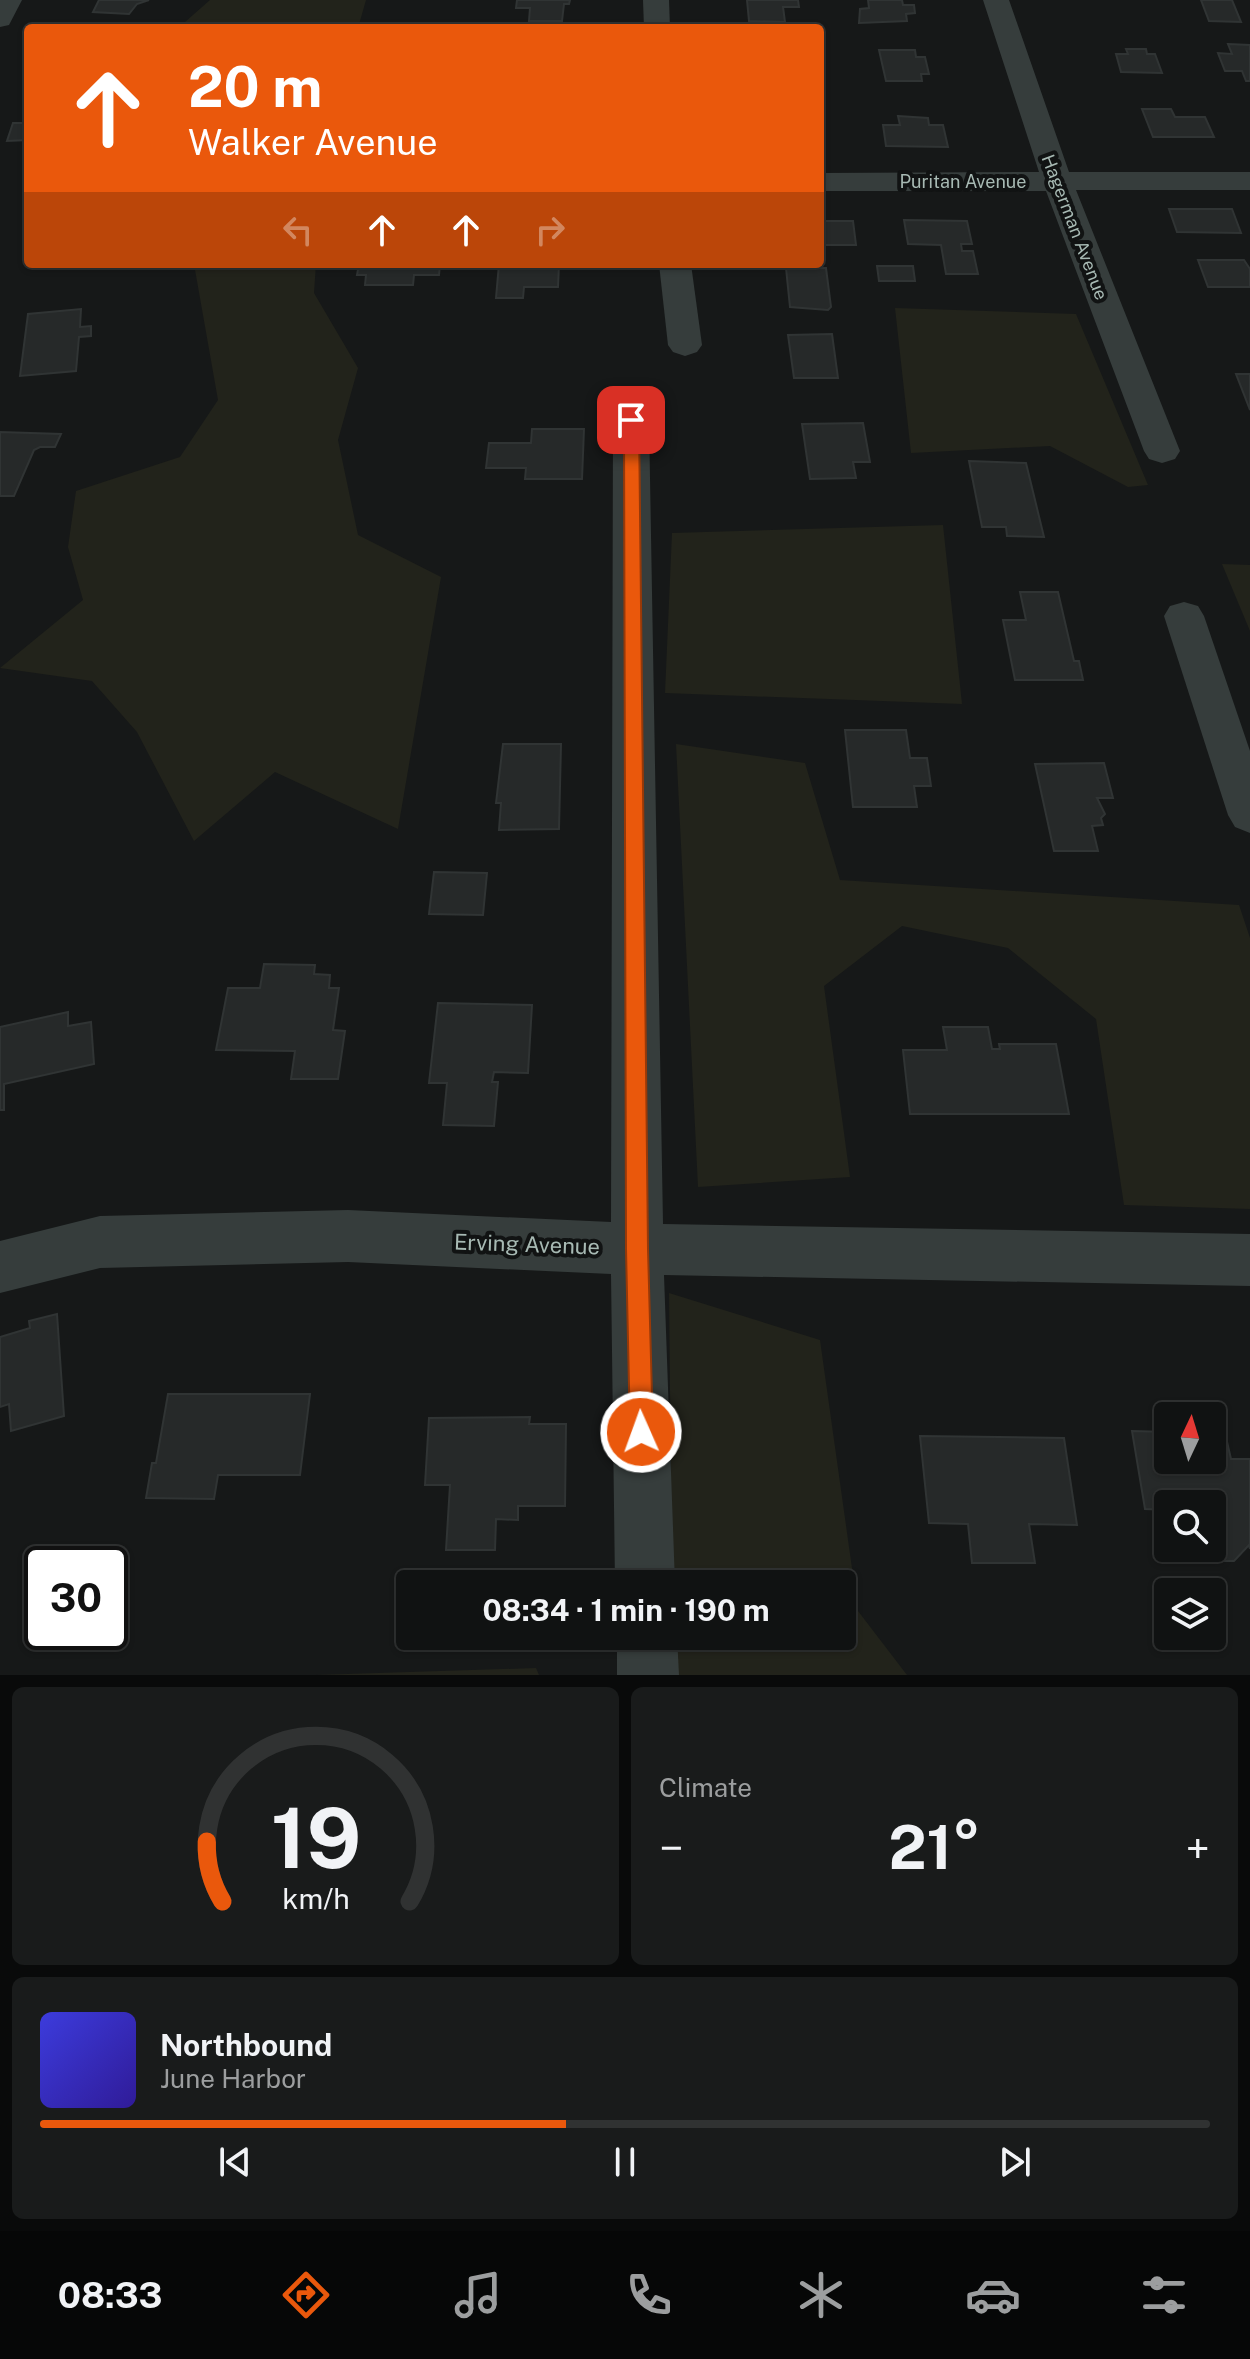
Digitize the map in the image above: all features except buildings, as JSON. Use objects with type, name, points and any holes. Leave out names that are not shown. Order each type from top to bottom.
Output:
[{"type":"street","points":[[0,19],[9,0]]},
{"type":"street","points":[[656,0],[657,24]]},
{"type":"street","name":"Hagerman Avenue","points":[[996,0],[1057,181],[1162,451]]},
{"type":"street","name":"Puritan Avenue","points":[[824,182],[1250,181]]},
{"type":"street","points":[[675,268],[685,345]]},
{"type":"street","points":[[631,420],[637,1249],[645,1570]]},
{"type":"street","points":[[1184,616],[1250,815]]},
{"type":"street","name":"Erving Avenue","points":[[0,1267],[100,1242],[348,1236],[637,1249],[1250,1260]]},
{"type":"street","points":[[647,1650],[648,1675]]},
{"type":"shaded area","points":[[210,0],[366,0],[359,24],[181,24]]},
{"type":"shaded area","points":[[195,268],[316,268],[314,293],[358,368],[338,440],[358,535],[441,577],[398,829],[275,772],[194,841],[137,732],[92,681],[0,668],[83,600],[68,547],[76,491],[180,457],[218,400]]},
{"type":"shaded area","points":[[895,308],[1076,314],[1148,485],[1128,487],[1050,446],[911,453]]},
{"type":"shaded area","points":[[943,525],[962,704],[665,693],[672,533]]},
{"type":"shaded area","points":[[1222,564],[1250,565],[1250,631]]},
{"type":"shaded area","points":[[676,744],[805,763],[840,880],[1239,905],[1250,938],[1250,1209],[1124,1205],[1096,1019],[1008,948],[902,926],[824,986],[850,1177],[698,1187]]},
{"type":"shaded area","points":[[669,1293],[820,1340],[852,1570],[672,1570]]},
{"type":"shaded area","points":[[856,1597],[858,1611],[907,1675],[672,1675],[672,1650],[856,1650]]},
{"type":"shaded area","points":[[536,1668],[539,1675],[316,1675]]},
{"type":"route","points":[[631,420],[641,1432]]}]
